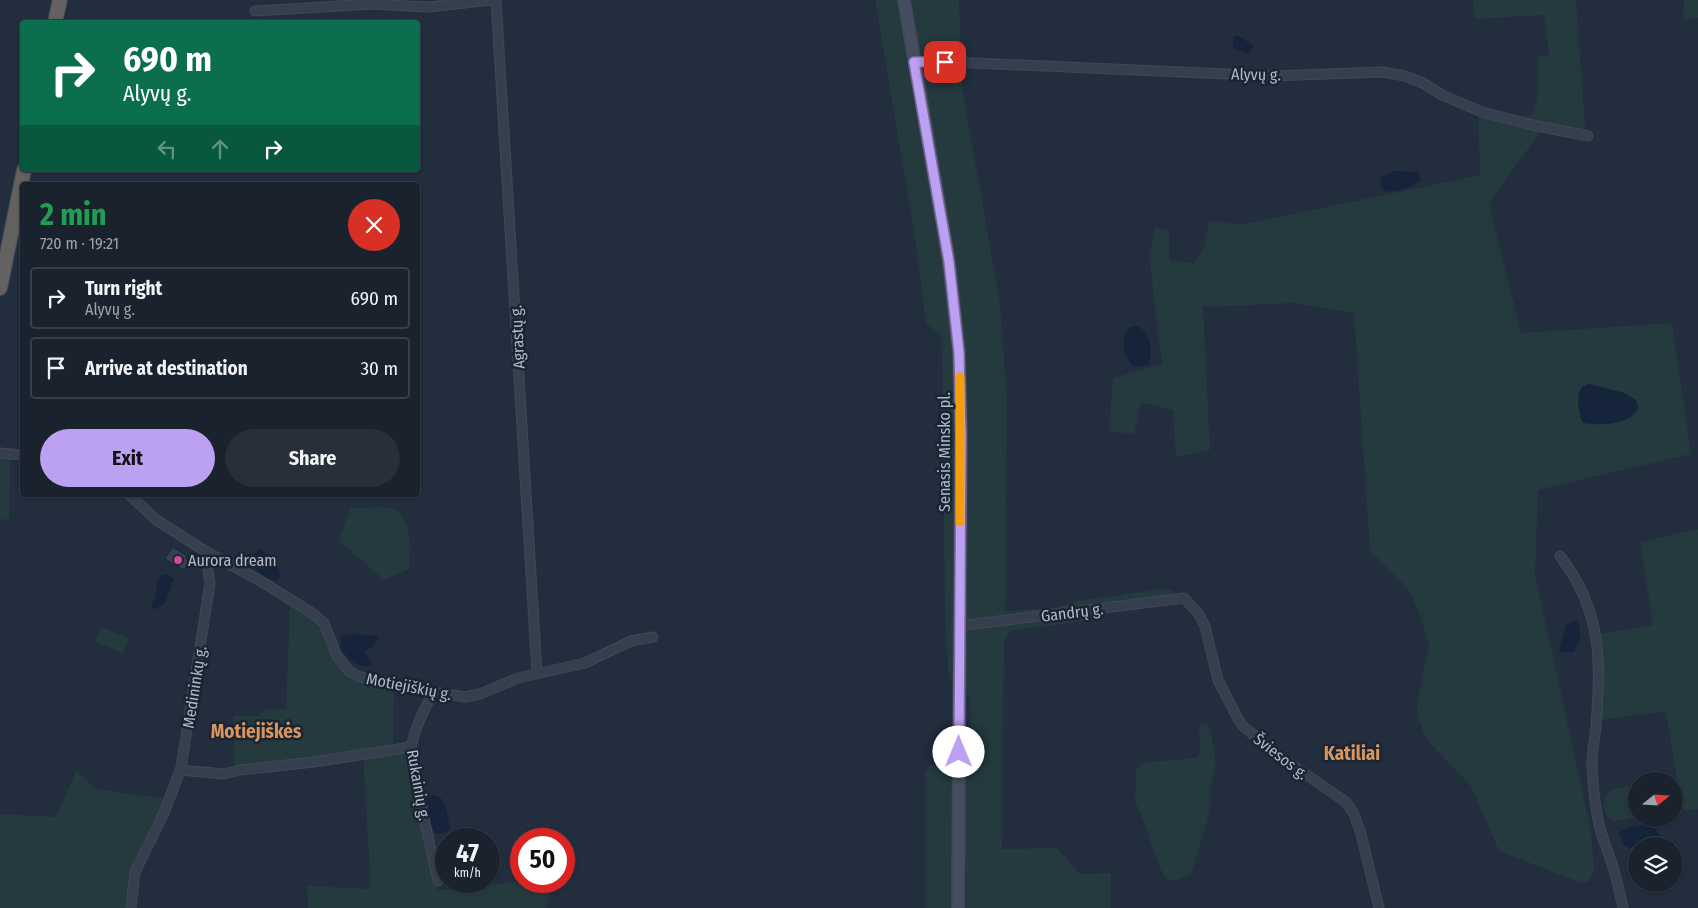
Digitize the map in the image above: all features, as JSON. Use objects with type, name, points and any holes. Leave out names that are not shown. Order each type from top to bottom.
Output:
[{"type":"highway","points":[[55,20],[60,0]]},
{"type":"highway","points":[[0,288],[20,190]]},
{"type":"main road","name":"Senasis Minsko pl.","points":[[904,0],[948,253],[957,330],[961,426],[958,908]]},
{"type":"street","points":[[255,11],[373,4],[428,7],[492,0]]},
{"type":"street","name":"Agrastų g.","points":[[496,0],[537,673]]},
{"type":"street","name":"Alyvų g.","points":[[914,62],[928,61],[1272,76],[1382,72],[1405,76],[1423,83],[1442,95],[1482,112],[1532,126],[1588,136]]},
{"type":"street","points":[[0,453],[20,455]]},
{"type":"street","points":[[132,497],[155,519],[205,551]]},
{"type":"street","name":"Motiejiškių g.","points":[[205,551],[259,580],[312,613],[324,623],[337,656],[349,671],[360,677],[433,692],[465,697],[480,694],[518,678],[585,663],[631,641],[653,637]]},
{"type":"street","name":"Medininkų g.","points":[[131,908],[135,872],[164,813],[180,770],[210,583],[205,551]]},
{"type":"street","points":[[1560,556],[1572,572],[1584,595],[1594,626],[1599,654],[1599,680],[1592,764],[1593,782],[1599,825],[1614,869],[1622,908]]},
{"type":"street","name":"Gandrų g.","points":[[959,626],[1184,598]]},
{"type":"street","name":"Šviesos g.","points":[[1184,598],[1198,613],[1205,626],[1218,680],[1243,726],[1279,756],[1346,802],[1354,814],[1361,834],[1379,908]]},
{"type":"street","name":"Rukainių g.","points":[[433,692],[412,737],[410,748],[435,867]]},
{"type":"street","points":[[180,770],[224,774],[240,770],[314,762],[410,748]]},
{"type":"green space","points":[[875,0],[959,0],[963,93],[1000,303],[1007,401],[1005,611],[1054,608],[1078,601],[1163,589],[1173,591],[1171,595],[1112,605],[1096,619],[1010,631],[1004,643],[1002,849],[1057,848],[1080,874],[1111,873],[1111,908],[925,908],[925,773],[930,765],[938,764],[969,778],[971,698],[949,679],[945,622],[942,336],[926,323],[914,230]]},
{"type":"green space","points":[[1473,0],[1576,0],[1586,140],[1541,131],[1489,203],[1521,333],[1672,323],[1691,454],[1538,490],[1535,575],[1591,830],[1594,871],[1589,881],[1581,883],[1499,851],[1471,786],[1426,739],[1418,717],[1417,703],[1429,645],[1418,609],[1407,588],[1370,551],[1354,313],[1295,303],[1203,307],[1210,450],[1176,457],[1173,410],[1141,403],[1134,434],[1109,431],[1113,378],[1162,364],[1149,256],[1155,228],[1169,230],[1169,260],[1193,263],[1204,248],[1209,220],[1240,225],[1480,175],[1478,108],[1522,116],[1533,115],[1538,94],[1538,56],[1549,56],[1544,15],[1475,19]],"holes":[[[1589,384],[1624,393],[1634,416],[1624,421],[1593,424],[1582,387]]]},
{"type":"green space","points":[[1684,0],[1698,0],[1698,18],[1683,19]]},
{"type":"green space","points":[[0,456],[10,457],[9,519],[0,520]]},
{"type":"green space","points":[[384,507],[394,510],[406,522],[410,550],[409,569],[384,580],[339,541],[350,508]]},
{"type":"green space","points":[[1698,529],[1698,809],[1683,811],[1683,772],[1676,772],[1666,711],[1600,720],[1598,634],[1653,625],[1640,542]]},
{"type":"green space","points":[[290,602],[316,620],[343,668],[394,686],[393,747],[234,773],[233,716],[258,716],[265,709],[286,709]]},
{"type":"green space","points":[[102,627],[129,639],[123,654],[95,641]]},
{"type":"green space","points":[[1205,723],[1210,727],[1216,763],[1211,783],[1210,808],[1191,874],[1177,880],[1169,880],[1162,873],[1147,828],[1135,802],[1136,769],[1146,762],[1197,758],[1200,753],[1199,725]]},
{"type":"green space","points":[[407,750],[435,876],[435,893],[500,893],[500,884],[510,883],[510,893],[544,893],[549,895],[546,908],[308,908],[307,886],[371,889],[363,756]]},
{"type":"green space","points":[[76,771],[96,789],[167,799],[148,841],[127,908],[0,908],[0,814],[56,817]]},
{"type":"green space","points":[[1628,787],[1628,819],[1615,821],[1610,819],[1604,809],[1607,794],[1615,789]]},
{"type":"water","points":[[1237,35],[1254,46],[1249,54],[1233,48],[1233,37]]},
{"type":"water","points":[[1394,171],[1418,172],[1421,179],[1404,189],[1384,191],[1380,185],[1381,177]]},
{"type":"water","points":[[1136,326],[1145,332],[1149,342],[1149,365],[1134,367],[1125,353],[1123,344],[1128,328]]},
{"type":"water","points":[[1589,384],[1624,393],[1636,400],[1639,408],[1628,418],[1614,423],[1583,423],[1578,400],[1582,387]]},
{"type":"water","points":[[261,549],[278,568],[281,576],[276,581],[264,577],[250,563],[250,557]]},
{"type":"water","points":[[166,574],[174,579],[165,603],[156,609],[152,608],[159,579],[162,575]]},
{"type":"water","points":[[1575,621],[1578,622],[1580,631],[1578,645],[1573,652],[1560,652],[1559,649],[1566,625]]},
{"type":"water","points":[[349,634],[380,636],[372,647],[364,652],[371,661],[369,666],[356,664],[340,648],[341,637]]},
{"type":"water","points":[[435,795],[442,800],[450,828],[435,828],[435,833],[431,825],[427,800],[430,796]]},
{"type":"water","points":[[1628,827],[1653,828],[1661,837],[1628,837],[1628,847],[1625,846],[1619,834]]},
{"type":"building","name":"Aurora dream","points":[[173,547],[187,556],[185,558],[190,562],[184,570],[176,567],[165,558]]},
{"type":"slow traffic","points":[[960,377],[960,522]]},
{"type":"place","name":"Aurora dream","points":[[178,560]]},
{"type":"district","name":"Motiejiškės","points":[[256,731]]},
{"type":"district","name":"Katiliai","points":[[1352,753]]},
{"type":"route","points":[[945,62],[914,62],[949,262],[959,353],[961,435],[959,752]]}]
